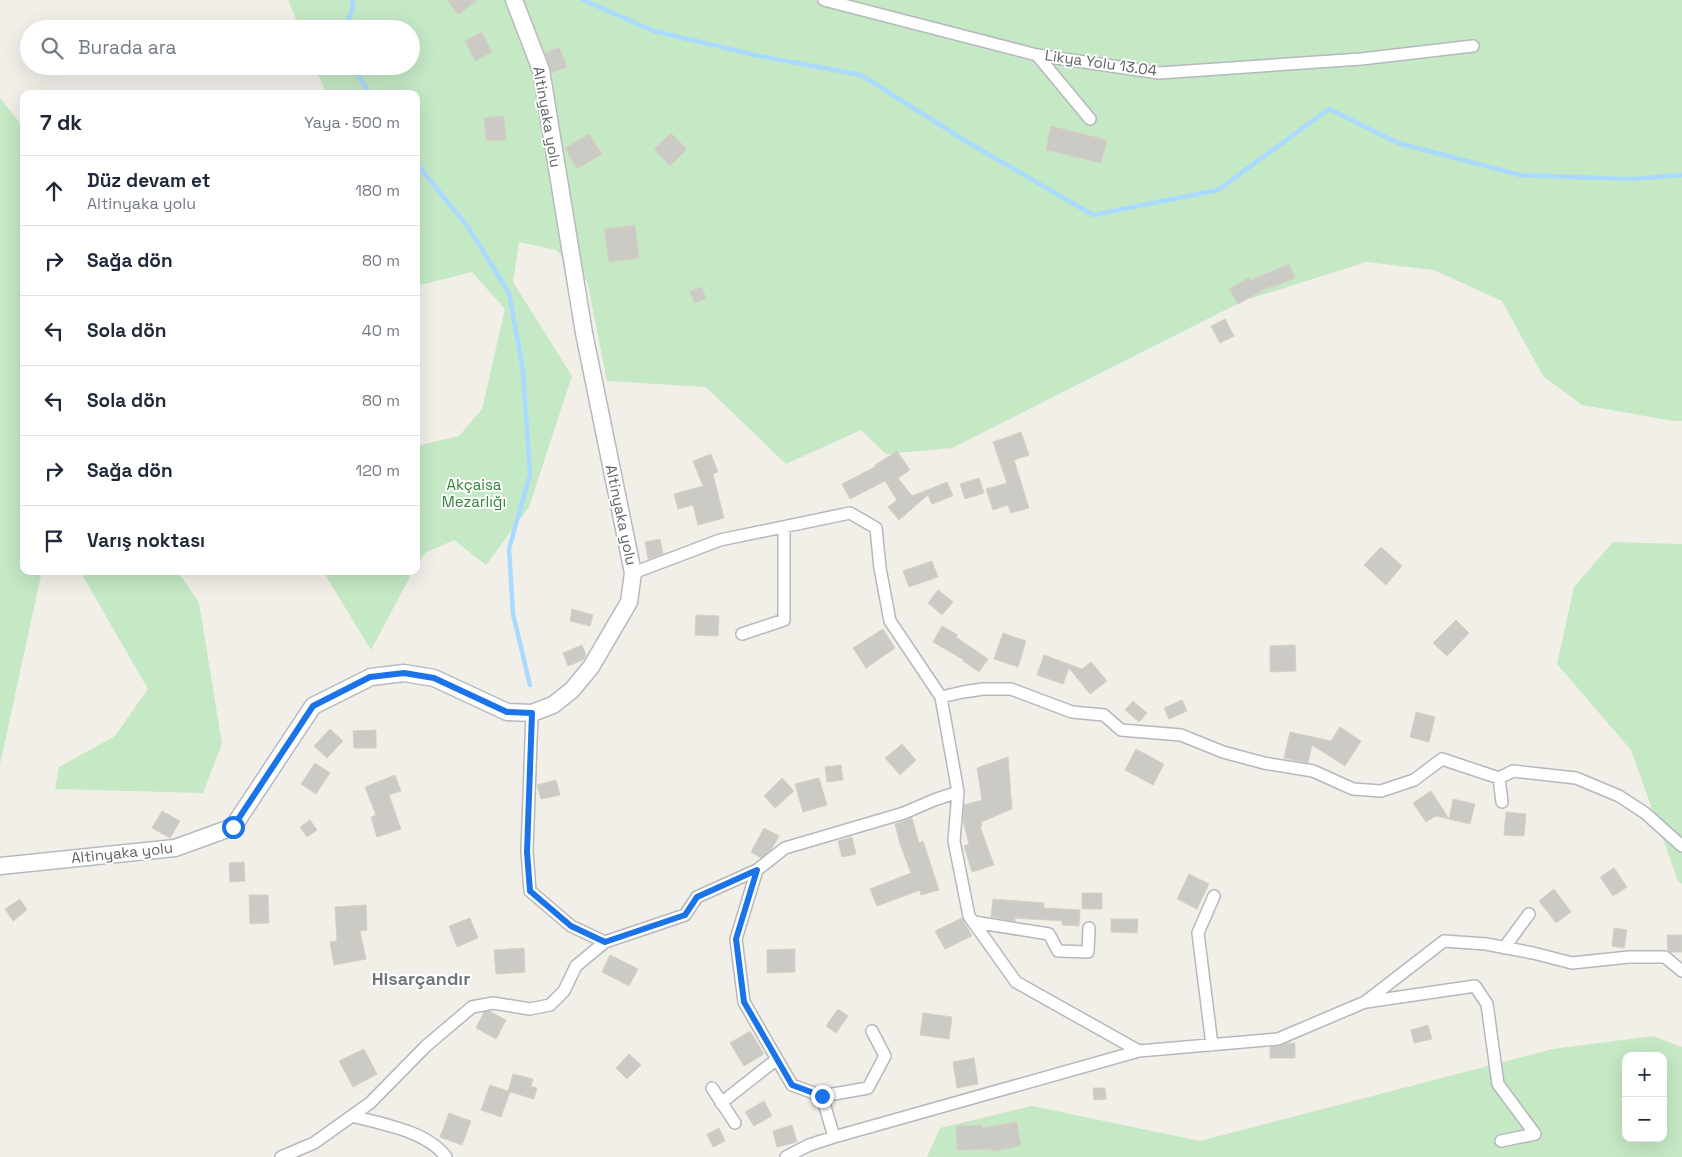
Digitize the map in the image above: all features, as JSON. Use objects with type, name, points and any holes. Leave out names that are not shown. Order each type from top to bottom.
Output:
[{"type":"main road","name":"Altinyaka yolu","points":[[0,866],[175,848],[233,827],[313,706],[370,677],[404,673],[434,678],[507,712],[532,713],[553,705],[572,690],[591,667],[630,602],[633,573],[584,333],[541,70],[514,0]]},
{"type":"street","name":"Likya Yolu 13.04","points":[[824,0],[1037,55],[1159,72],[1361,59],[1472,46]]},
{"type":"street","points":[[1037,55],[1090,119]]},
{"type":"street","points":[[633,573],[720,540],[850,513],[876,528],[880,568],[890,621],[941,697],[958,792],[954,841],[969,916],[1016,982],[1140,1051]]},
{"type":"street","points":[[742,634],[784,620],[784,527]]},
{"type":"street","points":[[941,697],[969,691],[1011,689],[1072,712],[1104,715],[1122,730],[1181,735],[1223,752],[1264,763],[1314,771],[1353,789],[1381,791],[1414,780],[1442,758],[1499,778],[1512,771],[1576,778],[1619,796],[1645,814],[1682,846]]},
{"type":"street","points":[[532,713],[527,852],[530,891],[571,926],[605,942]]},
{"type":"street","points":[[1499,778],[1502,802]]},
{"type":"street","points":[[281,1157],[314,1143],[370,1103],[426,1046],[472,1007],[492,1003],[530,1009],[550,1005],[564,990],[576,966],[605,942],[685,915],[697,897],[757,870],[785,848],[904,814],[934,800],[958,792]]},
{"type":"street","points":[[757,870],[736,939],[744,1002],[792,1085],[822,1096],[868,1088],[885,1056],[872,1031]]},
{"type":"street","points":[[1212,1045],[1198,934],[1214,896]]},
{"type":"street","points":[[1504,948],[1529,914]]},
{"type":"street","points":[[974,922],[1049,934],[1058,951],[1088,952],[1089,928]]},
{"type":"street","points":[[786,1157],[809,1145],[834,1137],[1140,1051],[1278,1039],[1365,1002],[1444,941],[1486,944],[1572,963],[1629,957],[1665,957],[1682,971]]},
{"type":"street","points":[[1365,1002],[1475,986],[1487,1004],[1498,1084],[1535,1134],[1501,1140]]},
{"type":"street","points":[[721,1103],[777,1059]]},
{"type":"street","points":[[712,1088],[735,1123]]},
{"type":"street","points":[[822,1096],[834,1137]]},
{"type":"street","points":[[352,1116],[416,1134],[443,1152],[446,1157]]},
{"type":"green space","name":"Akçaisa Mezarlığı","points":[[288,0],[1682,0],[1682,421],[1582,405],[1543,376],[1502,301],[1434,270],[1366,262],[1243,301],[952,448],[886,454],[861,430],[786,464],[706,387],[607,381],[587,281],[556,250],[519,242],[513,282],[572,376],[529,507],[486,565],[454,540],[425,553],[420,560],[420,445],[459,436],[482,409],[505,309],[472,272],[420,285],[420,90],[324,90],[319,75],[420,75],[420,20],[296,20]]},
{"type":"green space","points":[[0,98],[20,123],[20,575],[41,575],[0,764]]},
{"type":"green space","points":[[1613,542],[1682,544],[1682,884],[1678,881],[1631,750],[1557,664],[1574,587]]},
{"type":"green space","points":[[82,575],[181,575],[199,603],[222,744],[203,793],[55,789],[59,767],[115,736],[148,689]]},
{"type":"green space","points":[[325,575],[411,575],[371,650]]},
{"type":"green space","points":[[1653,1036],[1682,1047],[1682,1157],[927,1157],[940,1128],[1032,1106],[1200,1141],[1553,1049]]},
{"type":"building","points":[[447,0],[477,0],[458,15]]},
{"type":"building","points":[[482,32],[492,52],[475,61],[465,41]]},
{"type":"building","points":[[559,47],[567,67],[552,73],[545,53]]},
{"type":"building","points":[[504,116],[506,140],[486,141],[484,118]]},
{"type":"building","points":[[1051,126],[1107,140],[1101,163],[1046,150]]},
{"type":"building","points":[[671,133],[687,149],[670,166],[654,149]]},
{"type":"building","points":[[589,134],[602,154],[577,169],[565,148]]},
{"type":"building","points":[[635,225],[639,258],[609,262],[604,229]]},
{"type":"building","points":[[1289,264],[1295,278],[1271,288],[1270,286],[1238,304],[1229,289],[1250,277],[1251,280]]},
{"type":"building","points":[[702,287],[706,299],[694,303],[690,291]]},
{"type":"building","points":[[1225,319],[1234,336],[1220,343],[1211,326]]},
{"type":"building","points":[[1021,432],[1029,455],[1014,460],[1029,508],[1011,513],[1008,505],[993,510],[986,489],[1007,483],[993,442]]},
{"type":"building","points":[[897,451],[910,470],[898,478],[912,496],[947,482],[953,496],[932,504],[928,495],[899,520],[888,507],[897,500],[885,481],[850,499],[842,484],[875,467],[875,465]]},
{"type":"building","points":[[711,454],[718,472],[713,474],[724,518],[698,525],[693,505],[678,509],[674,494],[703,486],[693,461]]},
{"type":"building","points":[[979,478],[984,493],[965,499],[960,484]]},
{"type":"building","points":[[660,539],[663,554],[648,559],[645,542]]},
{"type":"building","points":[[1381,547],[1402,566],[1386,585],[1364,565]]},
{"type":"building","points":[[932,561],[938,577],[909,587],[903,571]]},
{"type":"building","points":[[938,590],[953,602],[942,615],[928,603]]},
{"type":"building","points":[[572,609],[593,615],[590,626],[570,621]]},
{"type":"building","points":[[696,615],[719,616],[718,636],[695,635]]},
{"type":"building","points":[[1456,620],[1469,633],[1447,656],[1433,643]]},
{"type":"building","points":[[942,626],[958,635],[956,637],[988,659],[979,672],[964,660],[933,642]]},
{"type":"building","points":[[883,629],[895,648],[866,668],[853,648]]},
{"type":"building","points":[[1003,633],[1026,641],[1018,667],[994,659]]},
{"type":"building","points":[[582,645],[586,655],[583,660],[568,666],[563,653]]},
{"type":"building","points":[[1295,645],[1296,671],[1270,672],[1270,646]]},
{"type":"building","points":[[1044,655],[1082,669],[1091,662],[1107,681],[1090,694],[1069,668],[1063,684],[1037,675]]},
{"type":"building","points":[[1182,700],[1187,711],[1169,719],[1164,708]]},
{"type":"building","points":[[1133,701],[1147,713],[1139,722],[1125,710]]},
{"type":"building","points":[[1416,712],[1435,717],[1429,742],[1410,737]]},
{"type":"building","points":[[1340,727],[1361,741],[1345,766],[1312,745],[1308,763],[1284,758],[1290,732],[1331,741]]},
{"type":"building","points":[[330,729],[343,741],[327,758],[314,746]]},
{"type":"building","points":[[376,730],[376,748],[354,748],[353,731]]},
{"type":"building","points":[[902,744],[916,760],[900,775],[885,758]]},
{"type":"building","points":[[1136,749],[1164,764],[1153,785],[1125,770]]},
{"type":"building","points":[[1008,757],[1012,809],[981,822],[982,827],[980,827],[994,865],[972,872],[964,846],[969,844],[963,820],[964,805],[982,800],[977,768]]},
{"type":"building","points":[[315,763],[330,773],[316,794],[301,784]]},
{"type":"building","points":[[841,765],[843,780],[827,782],[825,767]]},
{"type":"building","points":[[395,775],[401,791],[389,795],[401,829],[377,837],[371,817],[376,815],[365,787]]},
{"type":"building","points":[[782,778],[794,791],[775,808],[764,796]]},
{"type":"building","points":[[819,778],[827,805],[803,812],[795,784]]},
{"type":"building","points":[[556,780],[560,795],[541,799],[537,785]]},
{"type":"building","points":[[1431,791],[1449,819],[1453,799],[1475,804],[1470,824],[1436,816],[1426,822],[1413,803]]},
{"type":"building","points":[[162,811],[180,821],[170,838],[152,828]]},
{"type":"building","points":[[1506,812],[1526,814],[1524,836],[1504,835]]},
{"type":"building","points":[[912,818],[919,843],[923,841],[939,890],[921,895],[920,890],[877,906],[870,889],[911,873],[895,824]]},
{"type":"building","points":[[310,820],[317,830],[307,837],[300,827]]},
{"type":"building","points":[[764,828],[779,836],[771,850],[761,858],[751,852]]},
{"type":"building","points":[[852,837],[856,854],[842,857],[838,841]]},
{"type":"building","points":[[244,862],[245,881],[230,882],[229,863]]},
{"type":"building","points":[[1614,868],[1627,887],[1613,896],[1600,877]]},
{"type":"building","points":[[1189,874],[1209,884],[1197,909],[1177,899]]},
{"type":"building","points":[[1554,889],[1571,912],[1556,923],[1539,901]]},
{"type":"building","points":[[1082,893],[1102,893],[1102,909],[1082,909]]},
{"type":"building","points":[[249,895],[268,895],[269,923],[250,924]]},
{"type":"building","points":[[20,899],[27,910],[13,921],[5,909]]},
{"type":"building","points":[[993,899],[1044,903],[1044,908],[1080,910],[1079,926],[1062,925],[1062,921],[1015,918],[1015,921],[991,917]]},
{"type":"building","points":[[366,905],[367,930],[360,931],[366,959],[334,965],[330,942],[337,941],[335,907]]},
{"type":"building","points":[[470,918],[478,938],[457,947],[449,926]]},
{"type":"building","points":[[962,918],[972,936],[945,949],[935,931]]},
{"type":"building","points":[[1111,919],[1138,919],[1137,933],[1111,932]]},
{"type":"building","points":[[1614,928],[1627,930],[1624,948],[1612,946]]},
{"type":"building","points":[[1667,935],[1682,935],[1682,952],[1671,952],[1668,950]]},
{"type":"building","points":[[524,948],[525,972],[496,974],[494,950]]},
{"type":"building","points":[[795,949],[795,972],[767,973],[767,950]]},
{"type":"building","points":[[610,955],[638,969],[629,986],[602,972]]},
{"type":"building","points":[[838,1009],[848,1016],[836,1033],[826,1026]]},
{"type":"building","points":[[489,1011],[506,1020],[496,1039],[476,1028],[484,1012]]},
{"type":"building","points":[[923,1013],[952,1017],[949,1039],[920,1035]]},
{"type":"building","points":[[1428,1025],[1432,1039],[1414,1043],[1411,1030]]},
{"type":"building","points":[[750,1031],[764,1054],[744,1066],[730,1043]]},
{"type":"building","points":[[1295,1043],[1295,1058],[1270,1058],[1270,1047]]},
{"type":"building","points":[[364,1049],[377,1074],[353,1087],[339,1061]]},
{"type":"building","points":[[629,1054],[641,1065],[627,1079],[616,1068]]},
{"type":"building","points":[[974,1058],[978,1084],[957,1088],[953,1062]]},
{"type":"building","points":[[513,1074],[533,1079],[531,1086],[537,1088],[534,1099],[510,1092],[501,1117],[481,1110],[490,1085],[508,1091]]},
{"type":"building","points":[[1093,1088],[1105,1088],[1106,1099],[1094,1100]]},
{"type":"building","points":[[764,1101],[772,1116],[754,1126],[745,1112]]},
{"type":"building","points":[[449,1113],[471,1121],[462,1145],[440,1137]]},
{"type":"building","points":[[1017,1122],[1021,1146],[993,1151],[992,1149],[957,1150],[956,1126],[982,1125],[982,1128]]},
{"type":"building","points":[[792,1125],[797,1142],[777,1147],[773,1131]]},
{"type":"building","points":[[719,1128],[725,1141],[713,1147],[707,1134]]},
{"type":"waterway","points":[[348,20],[353,7],[352,0]]},
{"type":"waterway","points":[[583,0],[654,31],[759,56],[861,75],[964,140],[1093,215],[1218,190],[1329,109],[1398,143],[1520,175],[1630,179],[1682,175]]},
{"type":"waterway","points":[[358,75],[367,90]]},
{"type":"waterway","points":[[420,168],[468,227],[509,293],[523,370],[530,474],[509,549],[513,614],[530,685]]},
{"type":"district","name":"Hisarçandır","points":[[421,979]]},
{"type":"route","points":[[233,827],[313,706],[370,677],[404,673],[434,678],[507,712],[532,713],[527,852],[530,891],[571,926],[605,942],[685,915],[697,897],[757,870],[736,939],[744,1002],[792,1085],[822,1096]]}]
